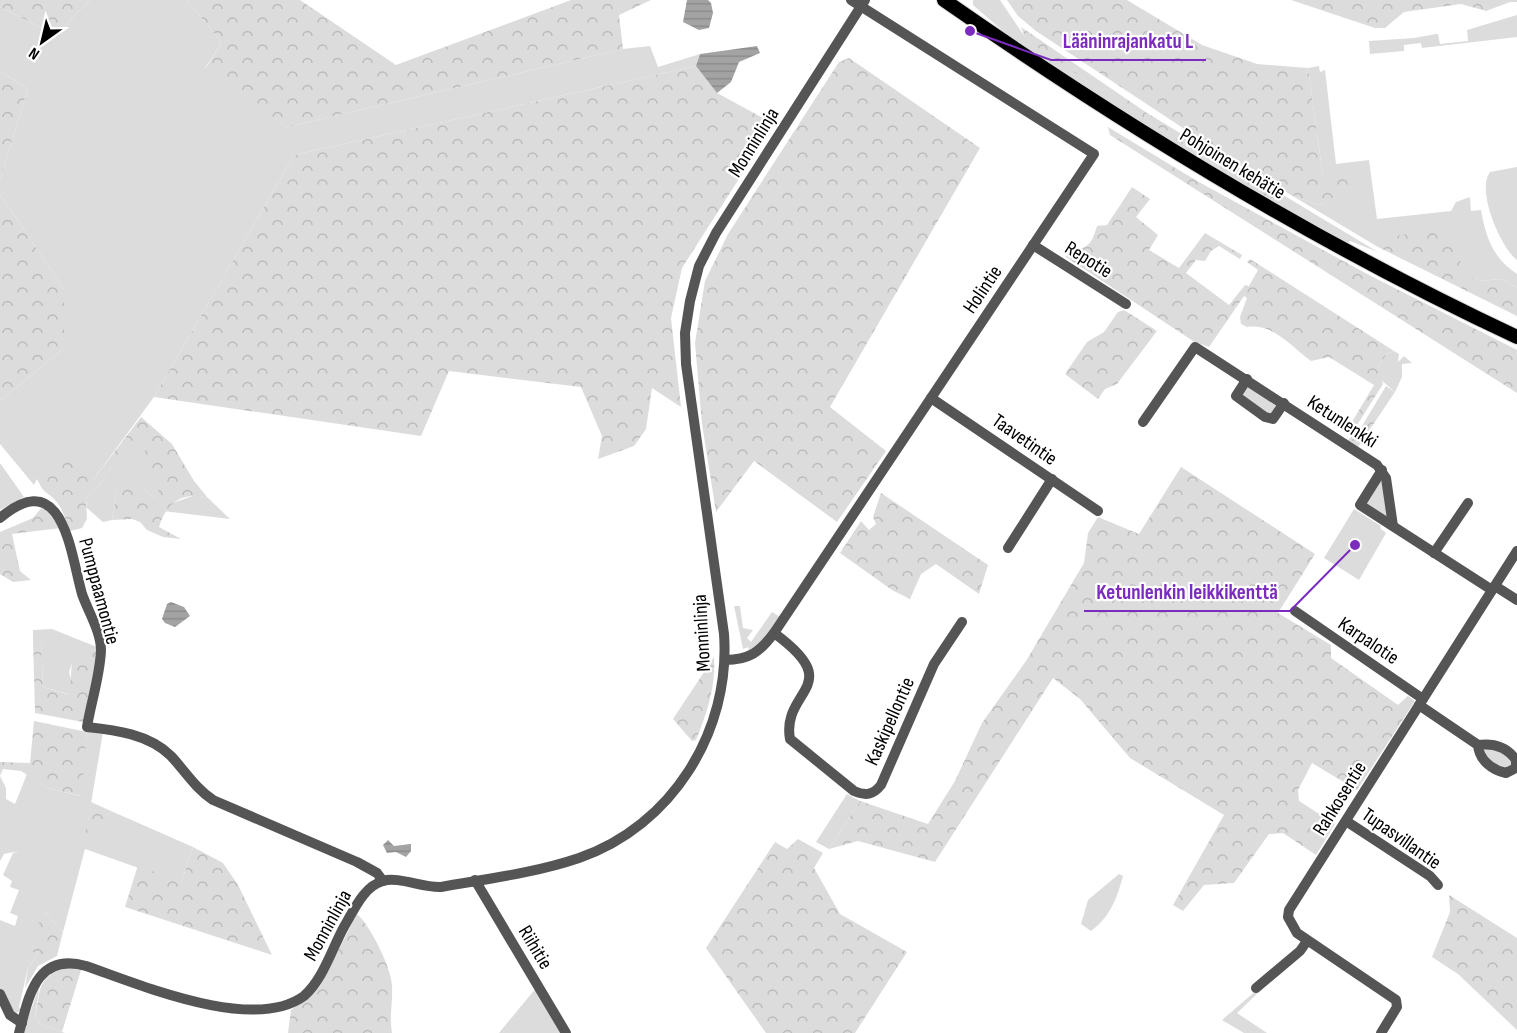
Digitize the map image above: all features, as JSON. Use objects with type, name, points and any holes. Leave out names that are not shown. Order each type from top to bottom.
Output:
[{"type":"main road","name":"Pohjoinen kehätie","points":[[944,0],[1032,62],[1197,165],[1341,248],[1517,337]]},
{"type":"street","name":"Holintie","points":[[725,660],[739,660],[752,656],[763,648],[774,633],[1094,154],[858,2]]},
{"type":"street","name":"Monninlinja","points":[[20,1028],[39,977],[49,968],[63,963],[86,966],[215,1009],[242,1013],[280,1008],[294,1002],[311,988],[370,887],[392,880],[429,888],[578,858],[612,843],[652,815],[673,793],[700,752],[715,713],[725,660],[724,634],[686,364],[685,333],[690,301],[699,266],[716,234],[858,2]]},
{"type":"street","name":"Repotie","points":[[1033,245],[1126,304]]},
{"type":"street","name":"Ketunlenkki","points":[[1143,422],[1195,347],[1284,403],[1382,470],[1394,526]]},
{"type":"street","name":"Ketunlenkki","points":[[1247,380],[1236,396],[1241,402],[1272,419],[1284,403]]},
{"type":"street","name":"Taavetintie","points":[[931,398],[1098,511]]},
{"type":"street","name":"Ketunlenkki","points":[[1382,470],[1360,505],[1434,553],[1517,600]]},
{"type":"street","points":[[1008,548],[1052,479]]},
{"type":"street","name":"Pumppaamontie","points":[[0,518],[18,505],[32,500],[45,504],[61,522],[101,648],[87,727],[118,732],[153,743],[171,756],[190,781],[213,800],[357,862],[378,873],[383,881]]},
{"type":"street","points":[[1434,553],[1468,503]]},
{"type":"street","name":"Rahkosentie","points":[[1381,1033],[1397,1007],[1396,1000],[1307,941],[1291,927],[1289,910],[1517,551]]},
{"type":"street","name":"Karpalotie","points":[[1295,611],[1478,745]]},
{"type":"street","name":"Kaskipellontie","points":[[774,633],[799,653],[808,668],[808,684],[790,722],[790,739],[854,791],[863,795],[871,794],[881,785],[934,664],[962,622]]},
{"type":"street","name":"Tupasvillantie","points":[[1346,821],[1430,876],[1438,885]]},
{"type":"street","name":"Riihitie","points":[[475,880],[566,1033]]},
{"type":"street","points":[[1256,988],[1300,951],[1307,941]]},
{"type":"street","points":[[0,994],[10,1015],[20,1028]]},
{"type":"green space","points":[[0,0],[90,0],[56,35],[0,7]]},
{"type":"green space","points":[[90,0],[187,0],[222,43],[205,68],[287,127],[623,49],[650,46],[658,67],[700,54],[696,66],[294,155],[154,397],[93,480],[37,479],[34,485],[0,444],[0,401],[64,348],[64,289],[0,194],[0,179],[28,89],[0,71],[0,7],[56,35]]},
{"type":"green space","points":[[187,0],[300,0],[396,65],[571,0],[651,0],[619,15],[623,49],[287,127],[205,69],[222,43]]},
{"type":"green space","points":[[973,0],[1000,0],[1027,40],[1268,201],[1122,113],[1012,39],[973,5]]},
{"type":"green space","points":[[1007,0],[1127,0],[1202,45],[1257,64],[1308,68],[1323,176],[1361,176],[1362,188],[1319,205],[1291,195],[1239,165],[1036,31],[1018,16]]},
{"type":"green space","points":[[1291,0],[1517,0],[1517,2],[1510,2],[1486,11],[1461,4],[1404,12],[1385,28],[1375,28]]},
{"type":"green space","points":[[1517,15],[1517,37],[1422,48],[1421,43],[1404,45],[1404,51],[1370,54],[1369,41],[1438,34],[1440,44],[1468,41],[1467,30]]},
{"type":"green space","points":[[1021,27],[1147,113],[1303,207],[1295,217],[1268,201],[1026,40]]},
{"type":"green space","points":[[849,58],[980,148],[830,407],[886,451],[837,522],[754,461],[716,512],[702,424],[695,343],[705,281],[728,234],[839,62]]},
{"type":"green space","points":[[696,66],[717,93],[774,124],[682,268],[671,318],[681,407],[652,388],[646,429],[634,446],[598,459],[602,436],[581,387],[449,371],[421,436],[154,397],[294,155]]},
{"type":"green space","points":[[1319,66],[1320,72],[1325,70],[1336,164],[1369,160],[1377,219],[1451,211],[1456,202],[1470,197],[1471,211],[1481,210],[1485,230],[1496,254],[1517,274],[1517,288],[1501,279],[1478,281],[1378,238],[1378,247],[1291,195],[1319,205],[1362,187],[1360,176],[1323,176],[1308,68]]},
{"type":"green space","points":[[0,71],[28,89],[0,179]]},
{"type":"green space","points":[[1108,127],[1197,181],[1369,275],[1517,350],[1517,393],[1110,135]]},
{"type":"green space","points":[[1517,167],[1517,260],[1497,231],[1488,204],[1486,180],[1490,172]]},
{"type":"green space","points":[[1132,187],[1150,199],[1136,217],[1158,235],[1149,250],[1179,268],[1205,233],[1242,255],[1240,259],[1219,246],[1211,251],[1205,261],[1196,260],[1186,273],[1229,305],[1245,285],[1249,286],[1258,270],[1247,262],[1250,259],[1394,351],[1387,354],[1378,366],[1383,384],[1352,433],[1346,432],[1374,385],[1329,357],[1311,361],[1273,332],[1241,324],[1240,317],[1247,298],[1244,296],[1209,347],[1193,341],[1066,257],[1070,250],[1089,244],[1097,226],[1107,225]]},
{"type":"green space","points":[[0,194],[64,289],[64,348],[0,401]]},
{"type":"green space","points":[[1303,207],[1378,252],[1350,241],[1346,245],[1295,217]]},
{"type":"green space","points":[[1456,228],[1462,273],[1478,281],[1501,279],[1517,288],[1517,316],[1378,247],[1378,238]]},
{"type":"green space","points":[[1124,310],[1157,331],[1117,384],[1105,389],[1098,399],[1065,374],[1087,342],[1104,332],[1118,312]]},
{"type":"green space","points":[[1394,351],[1399,354],[1398,362],[1404,356],[1412,363],[1402,364],[1402,377],[1395,392],[1380,379],[1378,366],[1387,354]]},
{"type":"green space","points":[[1248,386],[1278,405],[1273,413],[1268,414],[1242,399],[1243,390]]},
{"type":"green space","points":[[1386,386],[1395,392],[1358,447],[1348,440],[1362,426]]},
{"type":"green space","points":[[141,417],[172,444],[194,481],[208,498],[190,496],[183,498],[176,501],[166,511],[159,527],[181,539],[163,537],[147,530],[140,522],[132,519],[112,520],[117,490],[125,485],[143,489],[154,497],[159,492],[151,473],[139,471],[135,465],[146,449],[129,439],[100,485],[86,499],[87,519],[82,528],[70,531],[60,507],[37,479],[58,462],[71,458],[85,465],[93,480]]},
{"type":"green space","points":[[129,438],[146,449],[139,471],[151,472],[160,492],[154,497],[143,489],[117,490],[112,520],[103,522],[87,508],[86,499],[100,485]]},
{"type":"green space","points":[[0,463],[24,497],[0,510]]},
{"type":"green space","points":[[1181,467],[1315,554],[1278,613],[1331,645],[1331,658],[1398,705],[1408,696],[1415,701],[1357,790],[1312,763],[1298,790],[1299,801],[1335,824],[1316,855],[1283,833],[1269,834],[1234,883],[1204,885],[1183,911],[1173,905],[1224,815],[1130,758],[1080,699],[1053,678],[935,862],[858,841],[829,849],[860,801],[928,824],[955,781],[982,723],[1026,661],[1084,563],[1088,533],[1098,517],[1139,534]]},
{"type":"green space","points":[[1381,478],[1389,518],[1366,505],[1366,501]]},
{"type":"green space","points":[[881,493],[988,565],[979,594],[936,564],[921,574],[910,599],[892,590],[840,553],[861,521],[869,530],[876,524],[873,517]]},
{"type":"green space","points":[[196,495],[208,498],[230,519],[163,511],[169,504]]},
{"type":"green space","points":[[43,506],[61,528],[12,534],[20,571],[31,580],[13,582],[0,574],[0,532],[33,518]]},
{"type":"green space","points":[[1354,509],[1381,526],[1380,528],[1386,533],[1359,580],[1324,558]]},
{"type":"green space","points":[[734,606],[740,606],[743,628],[753,630],[747,638],[751,642],[772,612],[780,617],[765,641],[749,650],[748,647],[743,649]]},
{"type":"green space","points":[[52,629],[97,647],[98,652],[77,647],[69,672],[72,683],[68,694],[43,687],[41,640],[33,639],[33,630]]},
{"type":"green space","points":[[33,639],[41,639],[43,687],[67,694],[71,683],[72,660],[77,646],[98,652],[83,722],[35,713]]},
{"type":"green space","points":[[714,657],[714,678],[710,699],[696,740],[692,741],[673,719]]},
{"type":"green space","points":[[34,721],[87,732],[81,796],[48,788],[21,771],[3,769],[0,776],[0,762],[30,763]]},
{"type":"green space","points":[[87,732],[103,732],[85,839],[111,811],[193,847],[181,883],[85,849],[63,932],[45,912],[29,950],[38,954],[28,968],[19,1007],[21,1010],[15,1014],[3,999],[0,988],[0,920],[15,926],[18,916],[10,913],[19,890],[10,887],[12,881],[3,875],[13,853],[19,851],[4,854],[0,861],[0,776],[6,788],[6,799],[15,804],[27,774],[48,788],[80,796]]},
{"type":"green space","points":[[1487,746],[1511,758],[1513,765],[1502,769],[1483,754]]},
{"type":"green space","points":[[847,794],[860,801],[829,849],[816,842]]},
{"type":"green space","points":[[91,802],[111,811],[84,841]]},
{"type":"green space","points":[[798,839],[823,853],[814,868],[840,914],[907,952],[855,1033],[766,1033],[706,948],[775,842],[787,849]]},
{"type":"green space","points":[[193,847],[223,863],[238,885],[272,955],[125,907],[138,865],[181,883]]},
{"type":"green space","points":[[1119,874],[1123,876],[1112,906],[1098,926],[1091,931],[1081,924],[1088,900]]},
{"type":"green space","points":[[1449,895],[1517,938],[1517,1030],[1458,974],[1432,957],[1450,912]]},
{"type":"green space","points":[[45,912],[63,932],[57,956],[38,966],[25,988],[28,968],[38,954],[25,949]]},
{"type":"green space","points":[[357,914],[374,937],[391,978],[392,1033],[288,1033],[291,1010],[320,986]]},
{"type":"green space","points":[[62,967],[81,970],[62,1032],[41,1025],[35,1016],[43,982]]},
{"type":"green space","points":[[40,984],[35,1016],[41,1025],[65,1033],[23,1033]]},
{"type":"green space","points":[[536,988],[562,1033],[499,1033]]},
{"type":"green space","points":[[1258,989],[1261,990],[1237,1013],[1267,1033],[1244,1033],[1222,1020]]},
{"type":"shaded area","points":[[687,0],[708,0],[711,3],[713,13],[709,28],[699,30],[683,22]]},
{"type":"shaded area","points":[[757,46],[760,53],[739,62],[731,82],[717,93],[696,66],[700,54]]},
{"type":"shaded area","points":[[171,602],[184,607],[190,616],[175,627],[165,623],[162,619],[167,604]]},
{"type":"shaded area","points":[[388,840],[394,846],[411,844],[411,851],[406,857],[396,852],[387,853],[383,845]]},
{"type":"place","name":"Lääninrajankatu L","points":[[970,31]]},
{"type":"place","name":"Ketunlenkin leikkikenttä","points":[[1355,545]]}]
